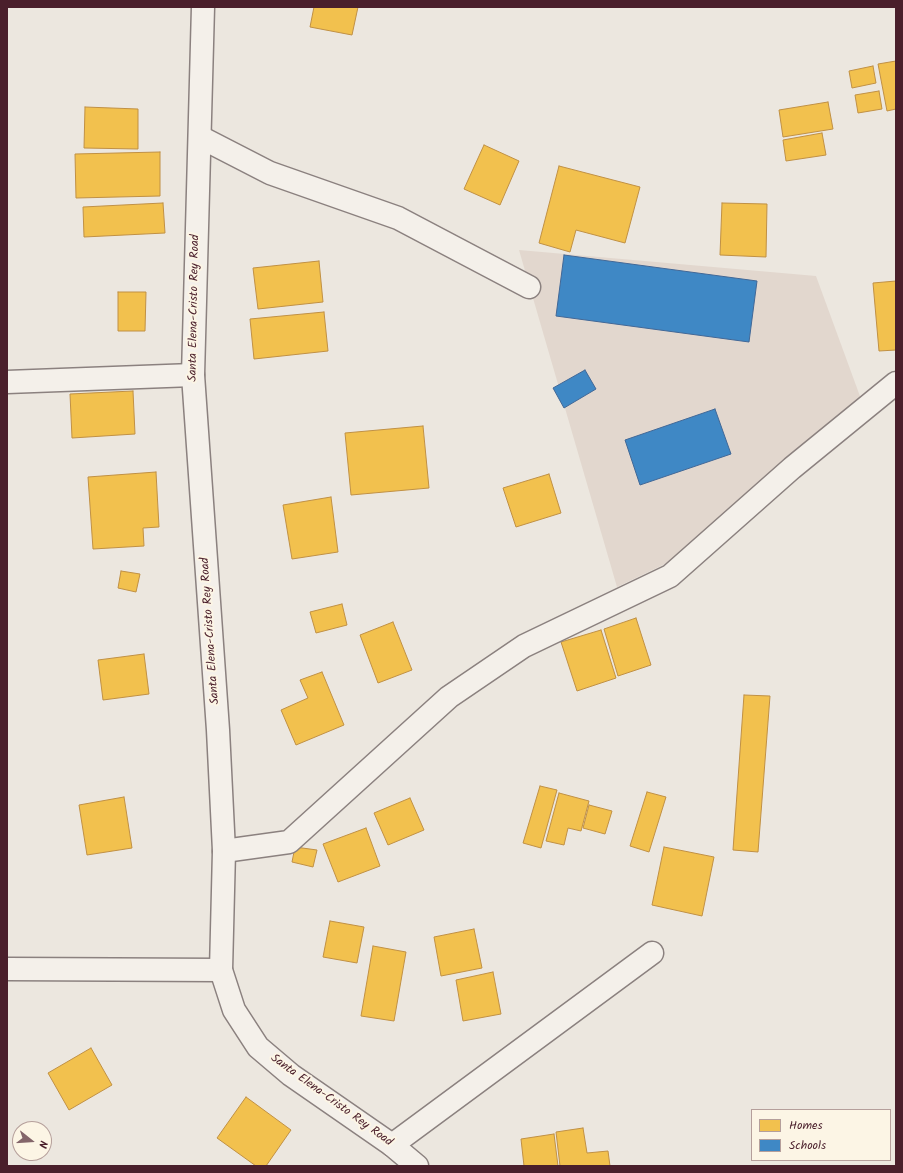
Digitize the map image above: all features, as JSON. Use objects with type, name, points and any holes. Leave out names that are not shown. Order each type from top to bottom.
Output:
[{"type":"street","name":"Santa Elena-Cristo Rey Road","points":[[203,7],[193,375],[218,730],[224,851],[221,970],[234,1010],[258,1047],[291,1075],[392,1145],[418,1166]]},
{"type":"street","points":[[200,137],[270,174],[398,218],[529,287]]},
{"type":"street","points":[[7,382],[193,375]]},
{"type":"street","points":[[224,851],[289,842],[449,697],[524,646],[670,576],[792,468],[896,383]]},
{"type":"street","points":[[392,1145],[652,953]]},
{"type":"street","points":[[7,969],[221,970]]},
{"type":"shaded area","points":[[519,250],[816,276],[861,399],[667,563],[617,587]]},
{"type":"building: Homes","points":[[314,7],[358,7],[352,35],[310,27]]},
{"type":"building: Homes","points":[[896,61],[896,109],[887,111],[878,64]]},
{"type":"building: Homes","points":[[873,66],[876,83],[852,88],[849,71]]},
{"type":"building: Homes","points":[[879,91],[882,109],[858,113],[855,95]]},
{"type":"building: Homes","points":[[828,102],[833,129],[783,137],[779,110]]},
{"type":"building: Homes","points":[[85,107],[138,109],[138,149],[84,148]]},
{"type":"building: Homes","points":[[822,133],[826,155],[786,161],[783,140]]},
{"type":"building: Homes","points":[[484,145],[519,161],[500,205],[464,189]]},
{"type":"building: Homes","points":[[160,152],[160,196],[76,198],[75,154]]},
{"type":"building: Homes","points":[[559,166],[640,187],[625,243],[576,230],[570,252],[539,243]]},
{"type":"building: Homes","points":[[163,203],[165,233],[84,237],[83,207]]},
{"type":"building: Homes","points":[[722,203],[767,204],[766,257],[720,255]]},
{"type":"building: Homes","points":[[319,261],[323,302],[258,309],[253,268]]},
{"type":"building: Homes","points":[[896,281],[896,350],[879,351],[873,283]]},
{"type":"building: Homes","points":[[118,292],[146,292],[145,331],[118,331]]},
{"type":"building: Homes","points":[[324,312],[328,351],[254,359],[250,319]]},
{"type":"building: Homes","points":[[133,391],[135,434],[72,438],[70,394]]},
{"type":"building: Homes","points":[[423,426],[429,488],[351,495],[345,433]]},
{"type":"building: Homes","points":[[156,472],[159,527],[143,528],[144,546],[93,549],[88,477]]},
{"type":"building: Homes","points":[[549,474],[561,513],[516,527],[503,488]]},
{"type":"building: Homes","points":[[331,497],[338,552],[292,559],[283,505]]},
{"type":"building: Homes","points":[[121,571],[140,574],[136,592],[118,588]]},
{"type":"building: Homes","points":[[342,604],[347,625],[316,633],[310,612]]},
{"type":"building: Homes","points":[[636,618],[651,665],[618,676],[604,629]]},
{"type":"building: Homes","points":[[393,622],[412,670],[378,683],[360,635]]},
{"type":"building: Homes","points":[[601,630],[616,678],[577,691],[561,642]]},
{"type":"building: Homes","points":[[144,654],[149,694],[103,700],[98,660]]},
{"type":"building: Homes","points":[[322,672],[344,725],[296,745],[281,710],[308,698],[300,680]]},
{"type":"building: Homes","points":[[744,695],[770,696],[758,852],[733,850]]},
{"type":"building: Homes","points":[[540,786],[557,790],[541,848],[523,843]]},
{"type":"building: Homes","points":[[647,792],[666,797],[649,852],[630,846]]},
{"type":"building: Homes","points":[[559,793],[589,801],[581,831],[568,828],[564,845],[546,841]]},
{"type":"building: Homes","points":[[124,797],[132,848],[87,855],[79,805]]},
{"type":"building: Homes","points":[[410,798],[424,830],[388,845],[374,813]]},
{"type":"building: Homes","points":[[589,805],[612,811],[605,834],[583,828]]},
{"type":"building: Homes","points":[[366,828],[380,866],[338,882],[323,844]]},
{"type":"building: Homes","points":[[295,847],[317,850],[313,867],[292,862]]},
{"type":"building: Homes","points":[[664,847],[714,857],[702,916],[652,905]]},
{"type":"building: Homes","points":[[330,921],[364,927],[357,963],[323,957]]},
{"type":"building: Homes","points":[[474,929],[482,968],[441,976],[434,937]]},
{"type":"building: Homes","points":[[373,946],[406,952],[394,1021],[361,1016]]},
{"type":"building: Homes","points":[[493,972],[501,1014],[463,1021],[456,980]]},
{"type":"building: Homes","points":[[91,1048],[112,1085],[69,1110],[48,1073]]},
{"type":"building: Homes","points":[[246,1097],[291,1130],[266,1166],[256,1166],[217,1138]]},
{"type":"building: Homes","points":[[583,1128],[587,1153],[608,1151],[610,1166],[560,1166],[556,1132]]},
{"type":"building: Homes","points":[[554,1134],[558,1166],[524,1166],[521,1139]]},
{"type":"building: Schools","points":[[564,255],[757,281],[749,342],[556,316]]},
{"type":"building: Schools","points":[[585,370],[596,389],[564,408],[553,388]]},
{"type":"building: Schools","points":[[715,409],[731,454],[640,485],[625,440]]}]
